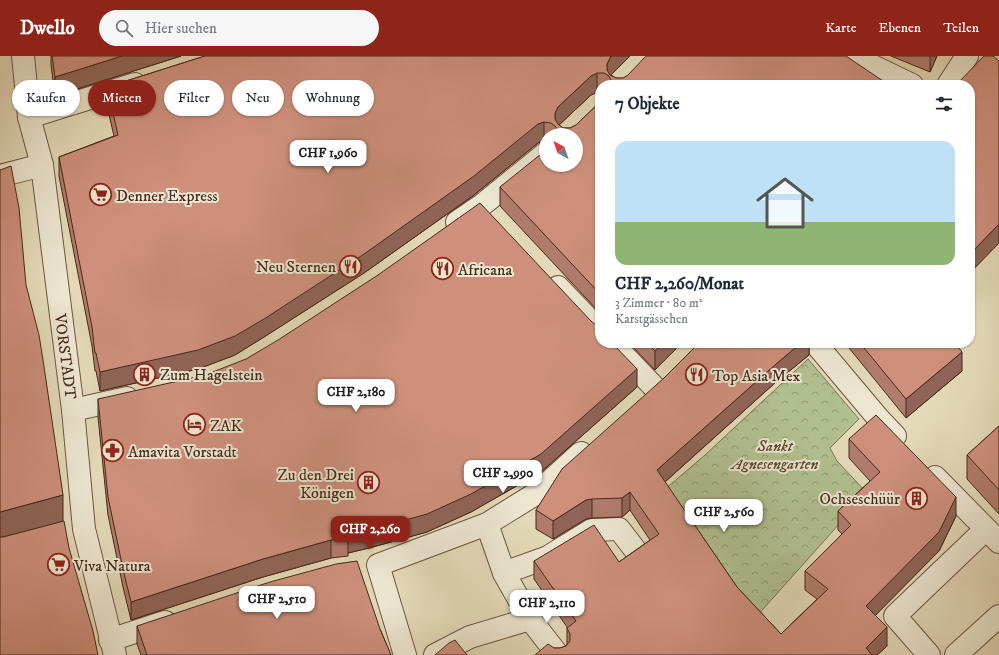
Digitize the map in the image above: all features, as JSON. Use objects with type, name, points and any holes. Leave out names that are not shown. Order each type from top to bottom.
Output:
[{"type":"street","name":"VORSTADT","points":[[23,56],[29,117],[42,165],[73,410],[84,528],[112,648]]},
{"type":"street","points":[[852,56],[902,80]]},
{"type":"street","points":[[29,117],[156,77]]},
{"type":"street","points":[[443,233],[482,205],[539,159]]},
{"type":"street","points":[[0,176],[42,165]]},
{"type":"street","points":[[482,205],[497,222]]},
{"type":"street","points":[[542,271],[595,325]]},
{"type":"street","points":[[618,348],[661,382],[637,403]]},
{"type":"street","points":[[819,348],[878,418],[993,536],[895,616],[929,655]]},
{"type":"street","points":[[73,410],[148,393]]},
{"type":"street","points":[[356,568],[378,565],[487,524],[537,493],[596,440]]},
{"type":"street","points":[[487,524],[504,573],[530,619],[558,655]]},
{"type":"street","points":[[61,535],[84,528]]},
{"type":"street","points":[[504,573],[548,557],[592,530],[619,529],[636,551]]},
{"type":"street","points":[[378,565],[405,655]]},
{"type":"street","points":[[112,648],[185,616]]},
{"type":"street","points":[[963,653],[999,616]]},
{"type":"street","points":[[435,655],[470,637],[530,619]]},
{"type":"green space","name":"Sankt Agnesengarten","points":[[808,359],[859,419],[830,448],[837,461],[867,493],[756,617],[663,491],[705,455]]},
{"type":"building","points":[[52,56],[122,56],[55,77]]},
{"type":"building","points":[[205,56],[611,56],[607,64],[607,70],[610,75],[616,78],[623,78],[628,75],[646,56],[846,56],[882,80],[611,80],[609,76],[604,73],[597,73],[591,76],[558,107],[555,113],[555,119],[563,128],[556,128],[551,123],[544,122],[538,124],[474,176],[364,254],[264,319],[235,336],[198,350],[100,372],[95,353],[92,327],[59,157],[118,135],[114,116],[156,116],[156,80],[129,80]]},
{"type":"building","points":[[984,56],[993,56],[999,61],[999,224],[975,249],[975,80],[961,80]]},
{"type":"building","points":[[595,107],[595,289],[500,187],[539,156],[539,172],[583,172],[583,128],[570,128],[576,125]]},
{"type":"building","points":[[11,166],[19,208],[26,285],[39,335],[63,495],[0,512],[0,170]]},
{"type":"building","points":[[480,203],[595,324],[595,348],[617,348],[637,369],[541,454],[471,494],[427,514],[347,535],[348,538],[331,540],[263,559],[131,602],[108,497],[98,399],[205,375],[246,359],[378,275]]},
{"type":"building","points":[[694,348],[795,348],[657,470],[737,587],[781,634],[828,589],[805,571],[851,525],[838,511],[880,472],[849,439],[876,415],[956,497],[939,532],[866,606],[887,627],[866,648],[872,655],[535,655],[548,644],[554,648],[566,646],[570,641],[570,634],[567,628],[576,621],[534,561],[594,525],[619,562],[659,534],[630,492],[622,498],[586,500],[553,521],[536,510],[562,469],[664,378]]},
{"type":"building","points":[[864,348],[959,348],[962,352],[906,399]]},
{"type":"building","points":[[999,426],[999,490],[967,455]]},
{"type":"building","points":[[64,521],[69,548],[93,631],[98,655],[0,655],[0,537]]},
{"type":"building","points":[[357,561],[380,629],[391,655],[147,655],[137,626],[270,582],[336,564]]},
{"type":"building","points":[[455,640],[467,655],[435,655],[449,643]]},
{"type":"place","name":"Denner Express","points":[[101,195]]},
{"type":"place","name":"Neu Sternen","points":[[351,266]]},
{"type":"place","name":"Africana","points":[[442,269]]},
{"type":"place","name":"Zum Hagelstein","points":[[144,374]]},
{"type":"place","name":"Top Asia Mex","points":[[697,375]]},
{"type":"place","name":"ZAK","points":[[194,425]]},
{"type":"place","name":"Amavita Vorstadt","points":[[113,451]]},
{"type":"place","name":"Zu den Drei Königen","points":[[369,483]]},
{"type":"place","name":"Ochseschüür","points":[[916,498]]},
{"type":"place","name":"Viva Natura","points":[[58,565]]}]
